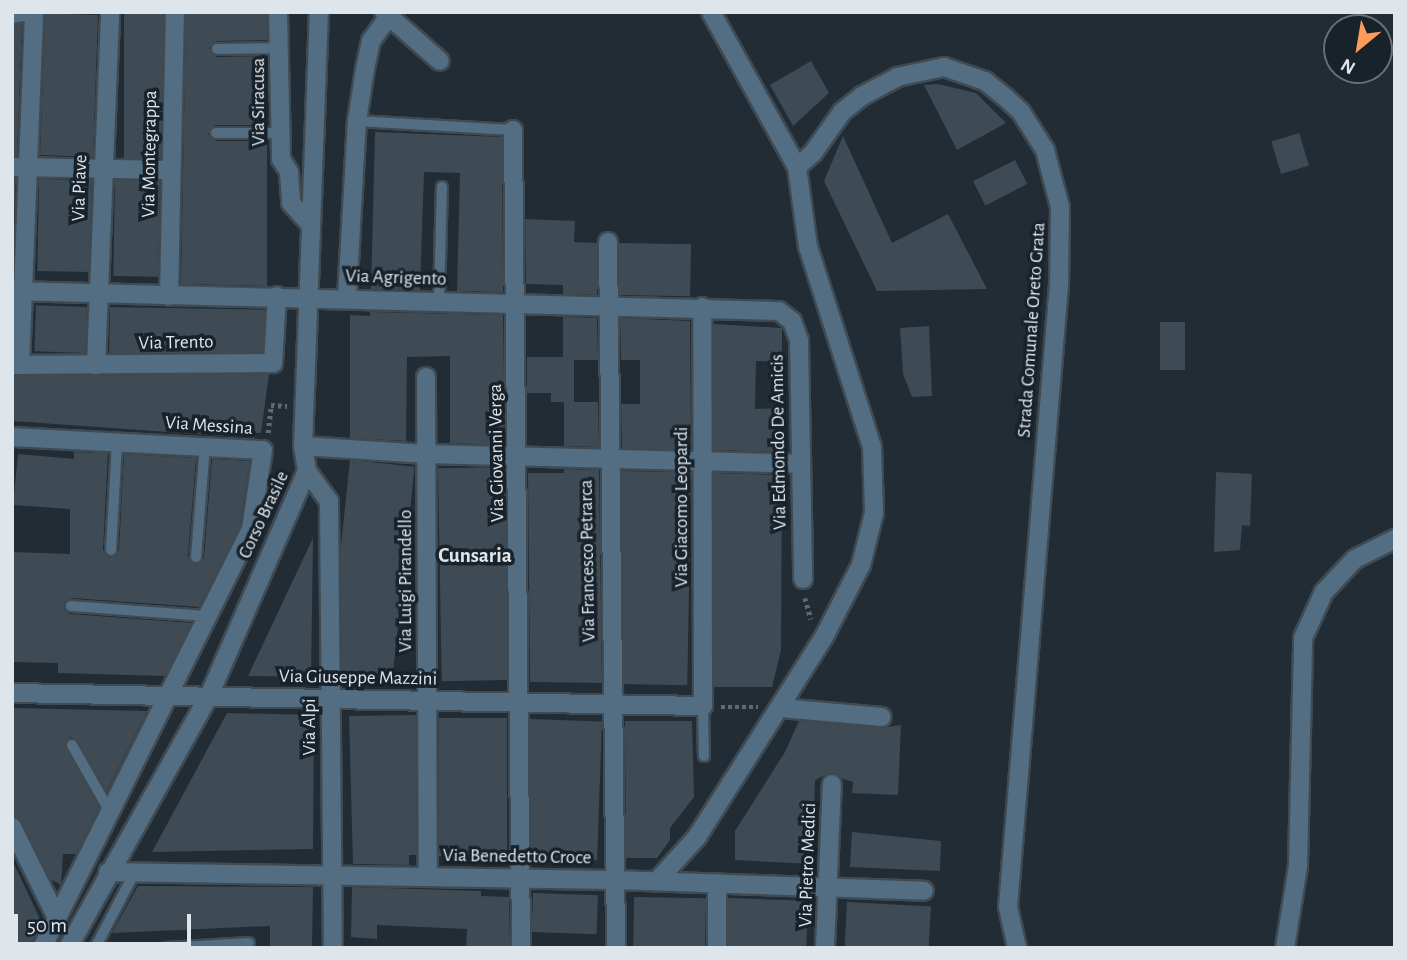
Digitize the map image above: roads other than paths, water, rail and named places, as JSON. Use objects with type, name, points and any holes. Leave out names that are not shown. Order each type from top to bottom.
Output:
[{"type":"street","points":[[12,14],[24,12]]},
{"type":"street","points":[[16,365],[20,167],[34,12]]},
{"type":"street","name":"Via Piave","points":[[96,365],[101,169],[110,12]]},
{"type":"street","name":"Via Montegrappa","points":[[169,296],[175,12]]},
{"type":"street","name":"Via Siracusa","points":[[278,12],[281,159],[289,172],[292,203],[310,224]]},
{"type":"street","name":"Corso Brasile","points":[[68,948],[108,872],[209,696],[307,471],[303,446],[311,296],[310,224],[319,12]]},
{"type":"street","points":[[657,881],[697,837],[782,708],[824,637],[861,565],[874,513],[875,476],[872,447],[808,247],[797,167],[710,12]]},
{"type":"street","points":[[348,298],[357,121],[371,41],[389,14],[440,61]]},
{"type":"street","name":"Strada Comunale Oreto Grata","points":[[797,167],[813,153],[842,112],[862,96],[897,77],[944,67],[985,81],[1021,112],[1045,150],[1060,207],[1059,285],[1008,907],[1017,948]]},
{"type":"street","name":"Via Giovanni Verga","points":[[513,130],[521,945]]},
{"type":"street","points":[[20,167],[170,170]]},
{"type":"street","name":"Via Francesco Petrarca","points":[[608,242],[608,459],[616,948]]},
{"type":"street","name":"Via Agrigento","points":[[17,291],[169,296],[311,296],[779,311]]},
{"type":"street","name":"Via Trento","points":[[16,365],[273,363],[277,296]]},
{"type":"street","name":"Via Giacomo Leopardi","points":[[702,307],[703,706]]},
{"type":"street","name":"Via Edmondo De Amicis","points":[[779,311],[792,321],[799,340],[803,579]]},
{"type":"street","name":"Via Luigi Pirandello","points":[[426,377],[428,876]]},
{"type":"street","name":"Via Messina","points":[[12,437],[263,450],[251,529],[169,696]]},
{"type":"street","points":[[303,446],[426,454],[800,464]]},
{"type":"street","name":"Via Alpi","points":[[307,471],[329,500],[333,948]]},
{"type":"street","points":[[1285,948],[1298,866],[1303,638],[1324,592],[1354,559],[1395,539]]},
{"type":"street","name":"Via Giuseppe Mazzini","points":[[12,693],[703,706]]},
{"type":"street","points":[[41,948],[169,696]]},
{"type":"street","points":[[782,708],[882,717]]},
{"type":"street","name":"Via Pietro Medici","points":[[825,948],[832,784]]},
{"type":"street","points":[[12,827],[57,918]]},
{"type":"street","name":"Via Benedetto Croce","points":[[108,872],[136,870],[332,873],[924,891]]},
{"type":"street","points":[[717,948],[718,883]]},
{"type":"lane","points":[[217,49],[280,48]]},
{"type":"lane","points":[[357,121],[513,130]]},
{"type":"lane","points":[[215,133],[281,133]]},
{"type":"lane","points":[[439,300],[442,187]]},
{"type":"lane","points":[[111,551],[117,442]]},
{"type":"lane","points":[[196,557],[205,446]]},
{"type":"lane","points":[[71,606],[208,616]]},
{"type":"lane","points":[[703,706],[704,756]]},
{"type":"lane","points":[[72,745],[110,812]]},
{"type":"lane","points":[[95,948],[136,870]]},
{"type":"lane","points":[[167,948],[249,943]]},
{"type":"district","name":"Cunsaria","points":[[475,556]]}]
